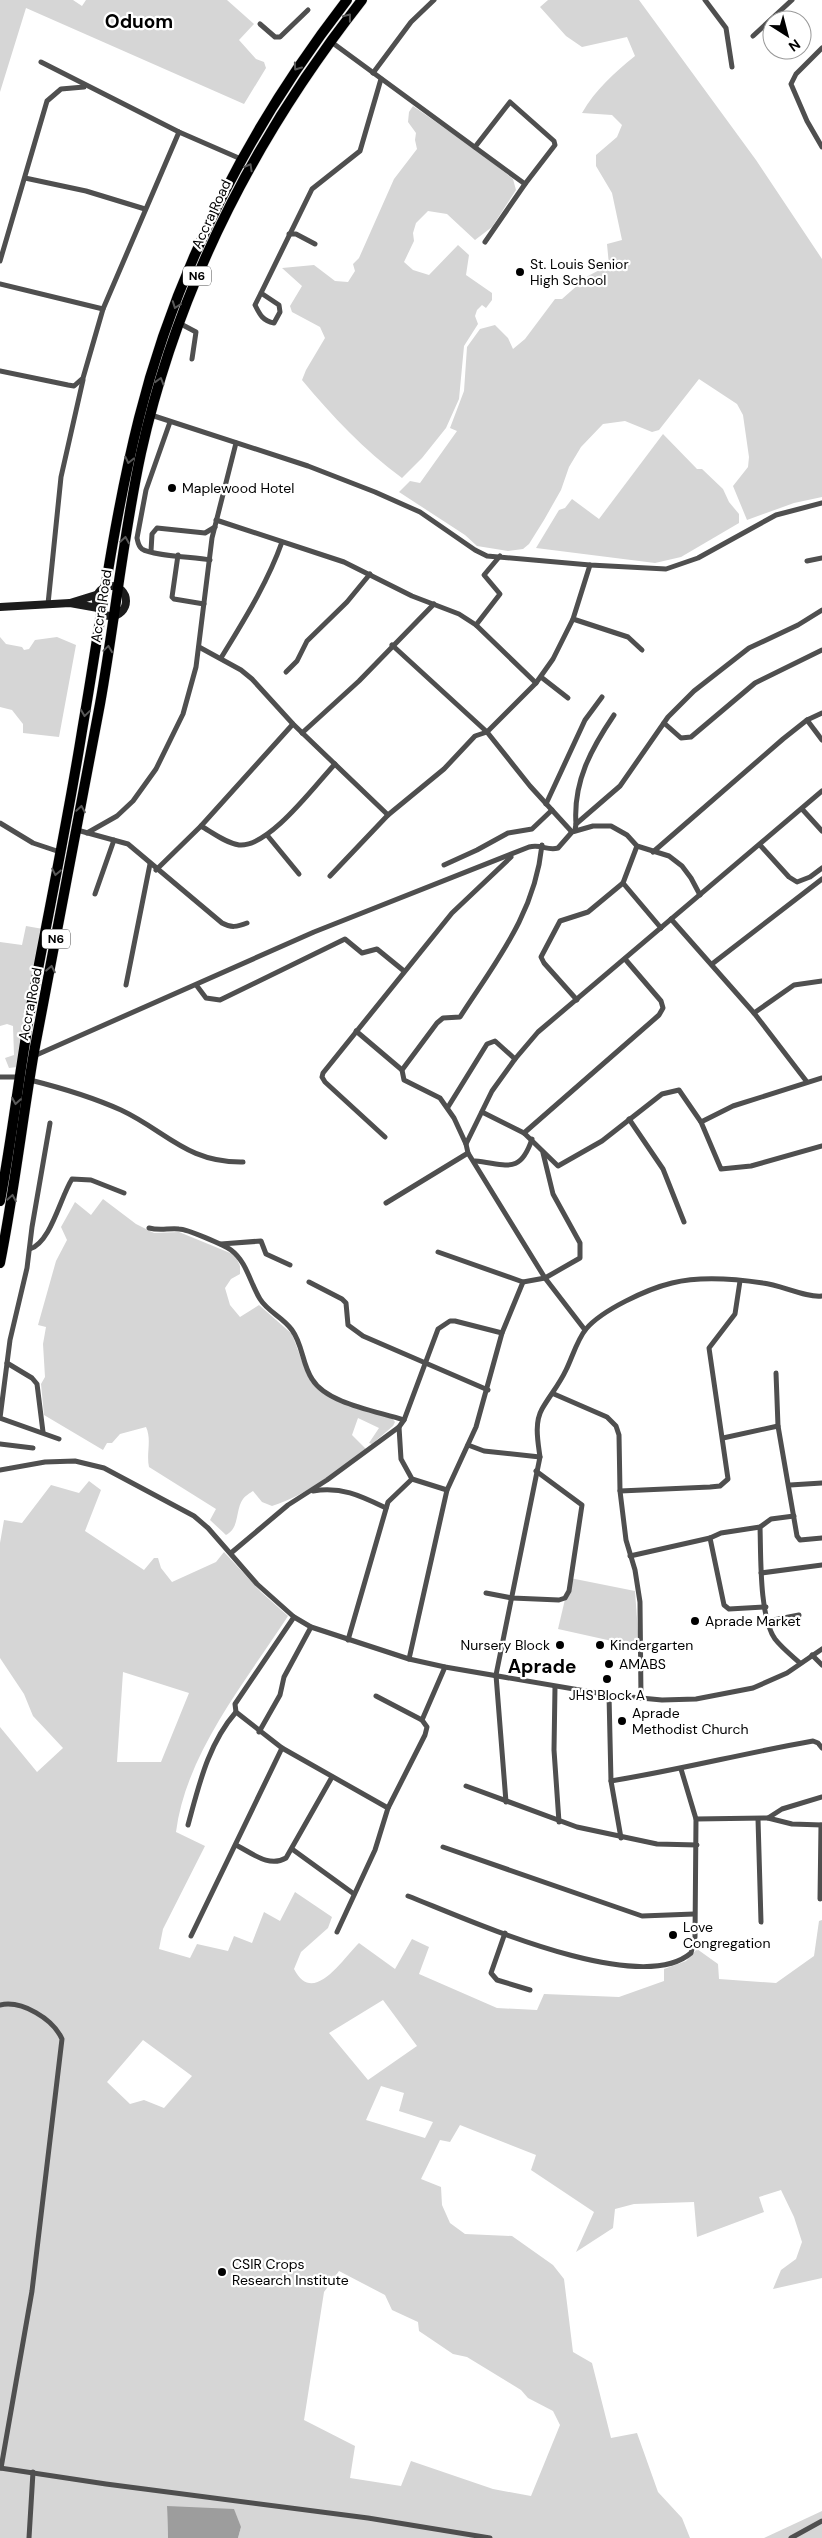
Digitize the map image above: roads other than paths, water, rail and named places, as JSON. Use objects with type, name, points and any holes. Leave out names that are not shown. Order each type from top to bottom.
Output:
[{"type":"highway","name":"Accra Road","points":[[0,1263],[25,1078],[60,852],[82,733],[103,591],[126,476],[150,380],[183,286],[204,236],[241,160],[284,85],[347,0]]},
{"type":"highway","name":"Accra Road","points":[[0,1201],[25,1078],[34,1056],[82,831],[94,736],[132,500],[151,415],[178,323],[238,186],[274,126],[330,40],[362,0]]},
{"type":"highway","points":[[82,733],[94,736]]},
{"type":"street","points":[[373,74],[411,22],[434,0]]},
{"type":"street","points":[[705,0],[726,30],[732,67]]},
{"type":"street","points":[[753,36],[792,0]]},
{"type":"street","points":[[260,24],[275,37],[280,38],[308,10]]},
{"type":"street","points":[[330,40],[373,74],[475,147],[522,184],[525,184]]},
{"type":"street","points":[[822,48],[796,74],[791,84],[807,121],[822,147]]},
{"type":"street","points":[[41,62],[86,87],[241,160]]},
{"type":"street","points":[[261,293],[279,305],[280,312],[274,323],[267,322],[258,310],[256,305],[261,293],[312,189],[360,151],[380,79]]},
{"type":"street","points":[[0,262],[47,101],[61,89],[86,87]]},
{"type":"street","points":[[475,147],[508,103],[512,104],[554,141],[554,145],[484,242]]},
{"type":"street","points":[[48,604],[61,477],[83,378],[103,309],[179,132]]},
{"type":"street","points":[[24,178],[86,192],[145,209]]},
{"type":"street","points":[[289,234],[296,234],[315,244]]},
{"type":"street","points":[[0,284],[103,309]]},
{"type":"street","points":[[178,323],[196,332],[192,358]]},
{"type":"street","points":[[0,371],[68,386],[74,386],[83,378]]},
{"type":"street","points":[[151,415],[308,466],[375,492],[420,512],[482,554],[590,565],[666,568],[681,565],[698,558],[776,515],[822,503]]},
{"type":"street","points":[[170,422],[146,490],[137,538],[140,548],[210,560]]},
{"type":"street","points":[[82,831],[125,809],[146,785],[183,714],[192,687],[199,647],[216,520],[236,443]]},
{"type":"street","points":[[216,520],[344,562],[412,596],[459,614],[476,625],[536,683]]},
{"type":"street","points":[[150,551],[152,534],[157,528],[205,533],[215,527]]},
{"type":"street","points":[[221,658],[259,595],[271,572],[282,542]]},
{"type":"street","points":[[178,555],[172,597],[174,599],[204,604]]},
{"type":"street","points":[[476,625],[500,594],[484,575],[500,556]]},
{"type":"street","points":[[807,561],[822,558]]},
{"type":"street","points":[[330,876],[388,815],[444,769],[475,736],[486,732],[536,683],[553,660],[573,619],[590,565]]},
{"type":"street","points":[[286,672],[297,661],[307,641],[347,602],[370,574]]},
{"type":"street","points":[[70,603],[103,591],[118,588]]},
{"type":"street","points":[[0,606],[70,603],[114,615]]},
{"type":"street","points":[[302,732],[359,681],[434,604]]},
{"type":"street","points":[[34,1056],[197,986],[314,932],[513,855],[529,847],[542,845],[549,849],[558,848],[574,829],[620,786],[636,766],[664,723],[694,691],[749,648],[798,625],[822,610]]},
{"type":"street","points":[[573,619],[628,637],[642,650]]},
{"type":"street","points":[[392,645],[486,732],[546,804],[574,829],[611,826],[627,835],[637,846],[669,856],[682,866],[691,878],[700,896]]},
{"type":"street","points":[[199,647],[221,658],[252,679],[293,724],[388,815]]},
{"type":"street","points":[[664,723],[681,738],[691,737],[755,683],[822,650]]},
{"type":"street","points":[[541,677],[568,698]]},
{"type":"street","points":[[546,804],[585,720],[602,698]]},
{"type":"street","points":[[653,852],[807,720],[822,713]]},
{"type":"street","points":[[574,829],[576,796],[580,775],[600,736],[614,715]]},
{"type":"street","points":[[807,720],[822,740]]},
{"type":"street","points":[[156,870],[201,826],[293,724]]},
{"type":"street","points":[[201,826],[227,841],[239,845],[247,844],[267,835],[286,818],[335,764]]},
{"type":"street","points":[[466,1144],[492,1091],[515,1059],[538,1032],[822,791]]},
{"type":"street","points":[[802,809],[822,831]]},
{"type":"street","points":[[444,865],[508,833],[532,829],[552,810]]},
{"type":"street","points":[[0,823],[33,843],[60,852]]},
{"type":"street","points":[[82,831],[128,844],[156,870],[222,923],[236,927],[247,923]]},
{"type":"street","points":[[267,835],[300,874]]},
{"type":"street","points":[[95,894],[114,840]]},
{"type":"street","points":[[402,1070],[437,1022],[443,1018],[460,1017],[489,974],[528,906],[540,867],[542,845]]},
{"type":"street","points":[[760,845],[789,877],[797,882],[810,877],[822,868]]},
{"type":"street","points":[[577,1000],[544,963],[541,957],[560,921],[588,912],[623,883],[637,846]]},
{"type":"street","points":[[385,1137],[322,1077],[356,1031],[452,913],[513,855]]},
{"type":"street","points":[[126,985],[150,864]]},
{"type":"street","points":[[712,964],[822,879]]},
{"type":"street","points":[[623,883],[661,928]]},
{"type":"street","points":[[672,919],[754,1013],[807,1082]]},
{"type":"street","points":[[197,986],[206,998],[220,1000],[345,939],[362,953],[377,949],[404,971]]},
{"type":"street","points":[[524,1133],[659,1015],[663,1008],[661,1001],[625,959]]},
{"type":"street","points":[[754,1013],[794,985],[822,981]]},
{"type":"street","points":[[356,1031],[402,1070],[404,1080],[440,1098],[448,1107],[468,1152],[545,1278],[585,1330]]},
{"type":"street","points":[[448,1107],[486,1044],[495,1041],[515,1059]]},
{"type":"street","points":[[0,1077],[25,1078],[83,1094],[123,1111],[170,1141],[188,1150],[215,1160],[242,1162]]},
{"type":"street","points":[[701,1122],[733,1106],[822,1078]]},
{"type":"street","points":[[482,1112],[524,1133],[555,1164],[562,1165],[602,1141],[662,1094],[679,1090],[701,1122],[721,1169],[751,1166],[822,1146]]},
{"type":"street","points":[[629,1119],[663,1169],[684,1222]]},
{"type":"street","points":[[50,1123],[30,1249],[7,1363],[0,1418],[58,1439]]},
{"type":"street","points":[[475,1161],[513,1165],[520,1163],[524,1159],[532,1139]]},
{"type":"street","points":[[386,1203],[468,1152]]},
{"type":"street","points":[[438,1252],[523,1282],[545,1278],[580,1258],[582,1248],[577,1235],[553,1194],[543,1152]]},
{"type":"street","points":[[30,1249],[36,1247],[44,1237],[72,1179],[91,1180],[124,1193]]},
{"type":"street","points":[[149,1228],[158,1230],[178,1228],[187,1230],[230,1249],[240,1259],[263,1304],[291,1328],[300,1345],[308,1372],[317,1385],[351,1404],[404,1420]]},
{"type":"street","points":[[220,1244],[249,1240],[261,1241],[266,1254],[290,1265]]},
{"type":"street","points":[[506,1802],[496,1675],[540,1457],[538,1422],[542,1410],[554,1394],[585,1330],[600,1317],[618,1306],[672,1283],[707,1280],[740,1281],[780,1285],[811,1296],[822,1296]]},
{"type":"street","points":[[620,1491],[710,1487],[723,1484],[728,1479],[709,1348],[735,1314],[740,1281]]},
{"type":"street","points":[[309,1282],[342,1299],[346,1303],[348,1325],[354,1330],[425,1364],[488,1390]]},
{"type":"street","points":[[409,1659],[447,1490],[468,1444],[488,1390],[502,1333],[523,1282]]},
{"type":"street","points":[[231,1553],[288,1504],[309,1492],[398,1427],[404,1420],[438,1329],[450,1321],[502,1333]]},
{"type":"street","points":[[7,1363],[32,1378],[37,1384],[42,1432]]},
{"type":"street","points":[[776,1373],[778,1426],[790,1485],[798,1539],[822,1538]]},
{"type":"street","points":[[554,1394],[607,1417],[616,1426],[619,1435],[620,1491],[626,1540],[640,1602],[641,1698]]},
{"type":"street","points":[[722,1438],[778,1426]]},
{"type":"street","points":[[398,1427],[401,1458],[412,1479],[447,1490]]},
{"type":"street","points":[[0,1444],[33,1448]]},
{"type":"street","points":[[468,1444],[484,1451],[540,1457]]},
{"type":"street","points":[[0,1470],[45,1462],[75,1461],[104,1468],[194,1516],[231,1553],[257,1584],[294,1617],[311,1627],[409,1659],[445,1667],[609,1695],[662,1700],[696,1699],[753,1688],[787,1673],[812,1654],[822,1649]]},
{"type":"street","points":[[486,1593],[512,1598],[559,1600],[567,1594],[572,1582],[582,1504],[536,1471]]},
{"type":"street","points":[[348,1640],[386,1508],[395,1493],[412,1479]]},
{"type":"street","points":[[790,1485],[822,1482]]},
{"type":"street","points":[[309,1492],[328,1488],[341,1490],[386,1508]]},
{"type":"street","points":[[630,1556],[721,1534],[760,1527],[771,1519],[794,1516]]},
{"type":"street","points":[[760,1527],[761,1573],[768,1621],[774,1637],[800,1663]]},
{"type":"street","points":[[710,1538],[724,1605],[729,1609],[766,1607]]},
{"type":"street","points":[[761,1573],[822,1565]]},
{"type":"street","points":[[768,1621],[799,1615]]},
{"type":"street","points":[[294,1617],[235,1704],[236,1712],[259,1732],[282,1748],[388,1808]]},
{"type":"street","points":[[259,1732],[280,1695],[284,1677],[311,1627]]},
{"type":"street","points":[[812,1654],[822,1665]]},
{"type":"street","points":[[422,1720],[445,1667]]},
{"type":"street","points":[[555,1687],[554,1750],[559,1822]]},
{"type":"street","points":[[609,1695],[611,1781],[621,1838]]},
{"type":"street","points":[[337,1932],[378,1845],[388,1808],[425,1735],[427,1727],[422,1720],[376,1696]]},
{"type":"street","points":[[188,1824],[210,1755],[220,1731],[236,1712]]},
{"type":"street","points":[[611,1781],[681,1770],[759,1750],[813,1741],[822,1748]]},
{"type":"street","points":[[191,1936],[282,1748]]},
{"type":"street","points":[[408,1896],[505,1933],[592,1962],[622,1966],[671,1964],[685,1958],[694,1947],[697,1845],[696,1819],[681,1770]]},
{"type":"street","points":[[236,1845],[272,1862],[286,1858],[332,1777]]},
{"type":"street","points":[[466,1786],[559,1822],[621,1838],[657,1844],[697,1845]]},
{"type":"street","points":[[768,1818],[782,1809],[822,1797]]},
{"type":"street","points":[[696,1819],[768,1818],[792,1824],[822,1825],[820,1899]]},
{"type":"street","points":[[758,1819],[761,1922]]},
{"type":"street","points":[[443,1847],[642,1916],[694,1914]]},
{"type":"street","points":[[292,1849],[354,1894]]},
{"type":"street","points":[[505,1933],[492,1970],[493,1977],[530,1990]]},
{"type":"street","points":[[0,2005],[21,2007],[49,2021],[57,2028],[62,2039],[32,2291],[0,2468],[377,2519],[490,2538]]},
{"type":"street","points":[[29,2538],[33,2472]]},
{"type":"street","points":[[791,2538],[822,2521]]},
{"type":"place","name":"St. Louis Senior High School","points":[[520,272]]},
{"type":"place","name":"Maplewood Hotel","points":[[172,488]]},
{"type":"place","name":"Aprade Market","points":[[695,1621]]},
{"type":"place","name":"Nursery Block","points":[[560,1645]]},
{"type":"place","name":"Kindergarten","points":[[600,1645]]},
{"type":"place","name":"AMABS","points":[[609,1664]]},
{"type":"place","name":"JHS Block A","points":[[607,1679]]},
{"type":"place","name":"Aprade Methodist Church","points":[[622,1721]]},
{"type":"place","name":"Love Congregation","points":[[673,1935]]},
{"type":"place","name":"CSIR Crops Research Institute","points":[[222,2272]]},
{"type":"district","name":"Oduom","points":[[139,21]]},
{"type":"district","name":"Aprade","points":[[542,1666]]}]
